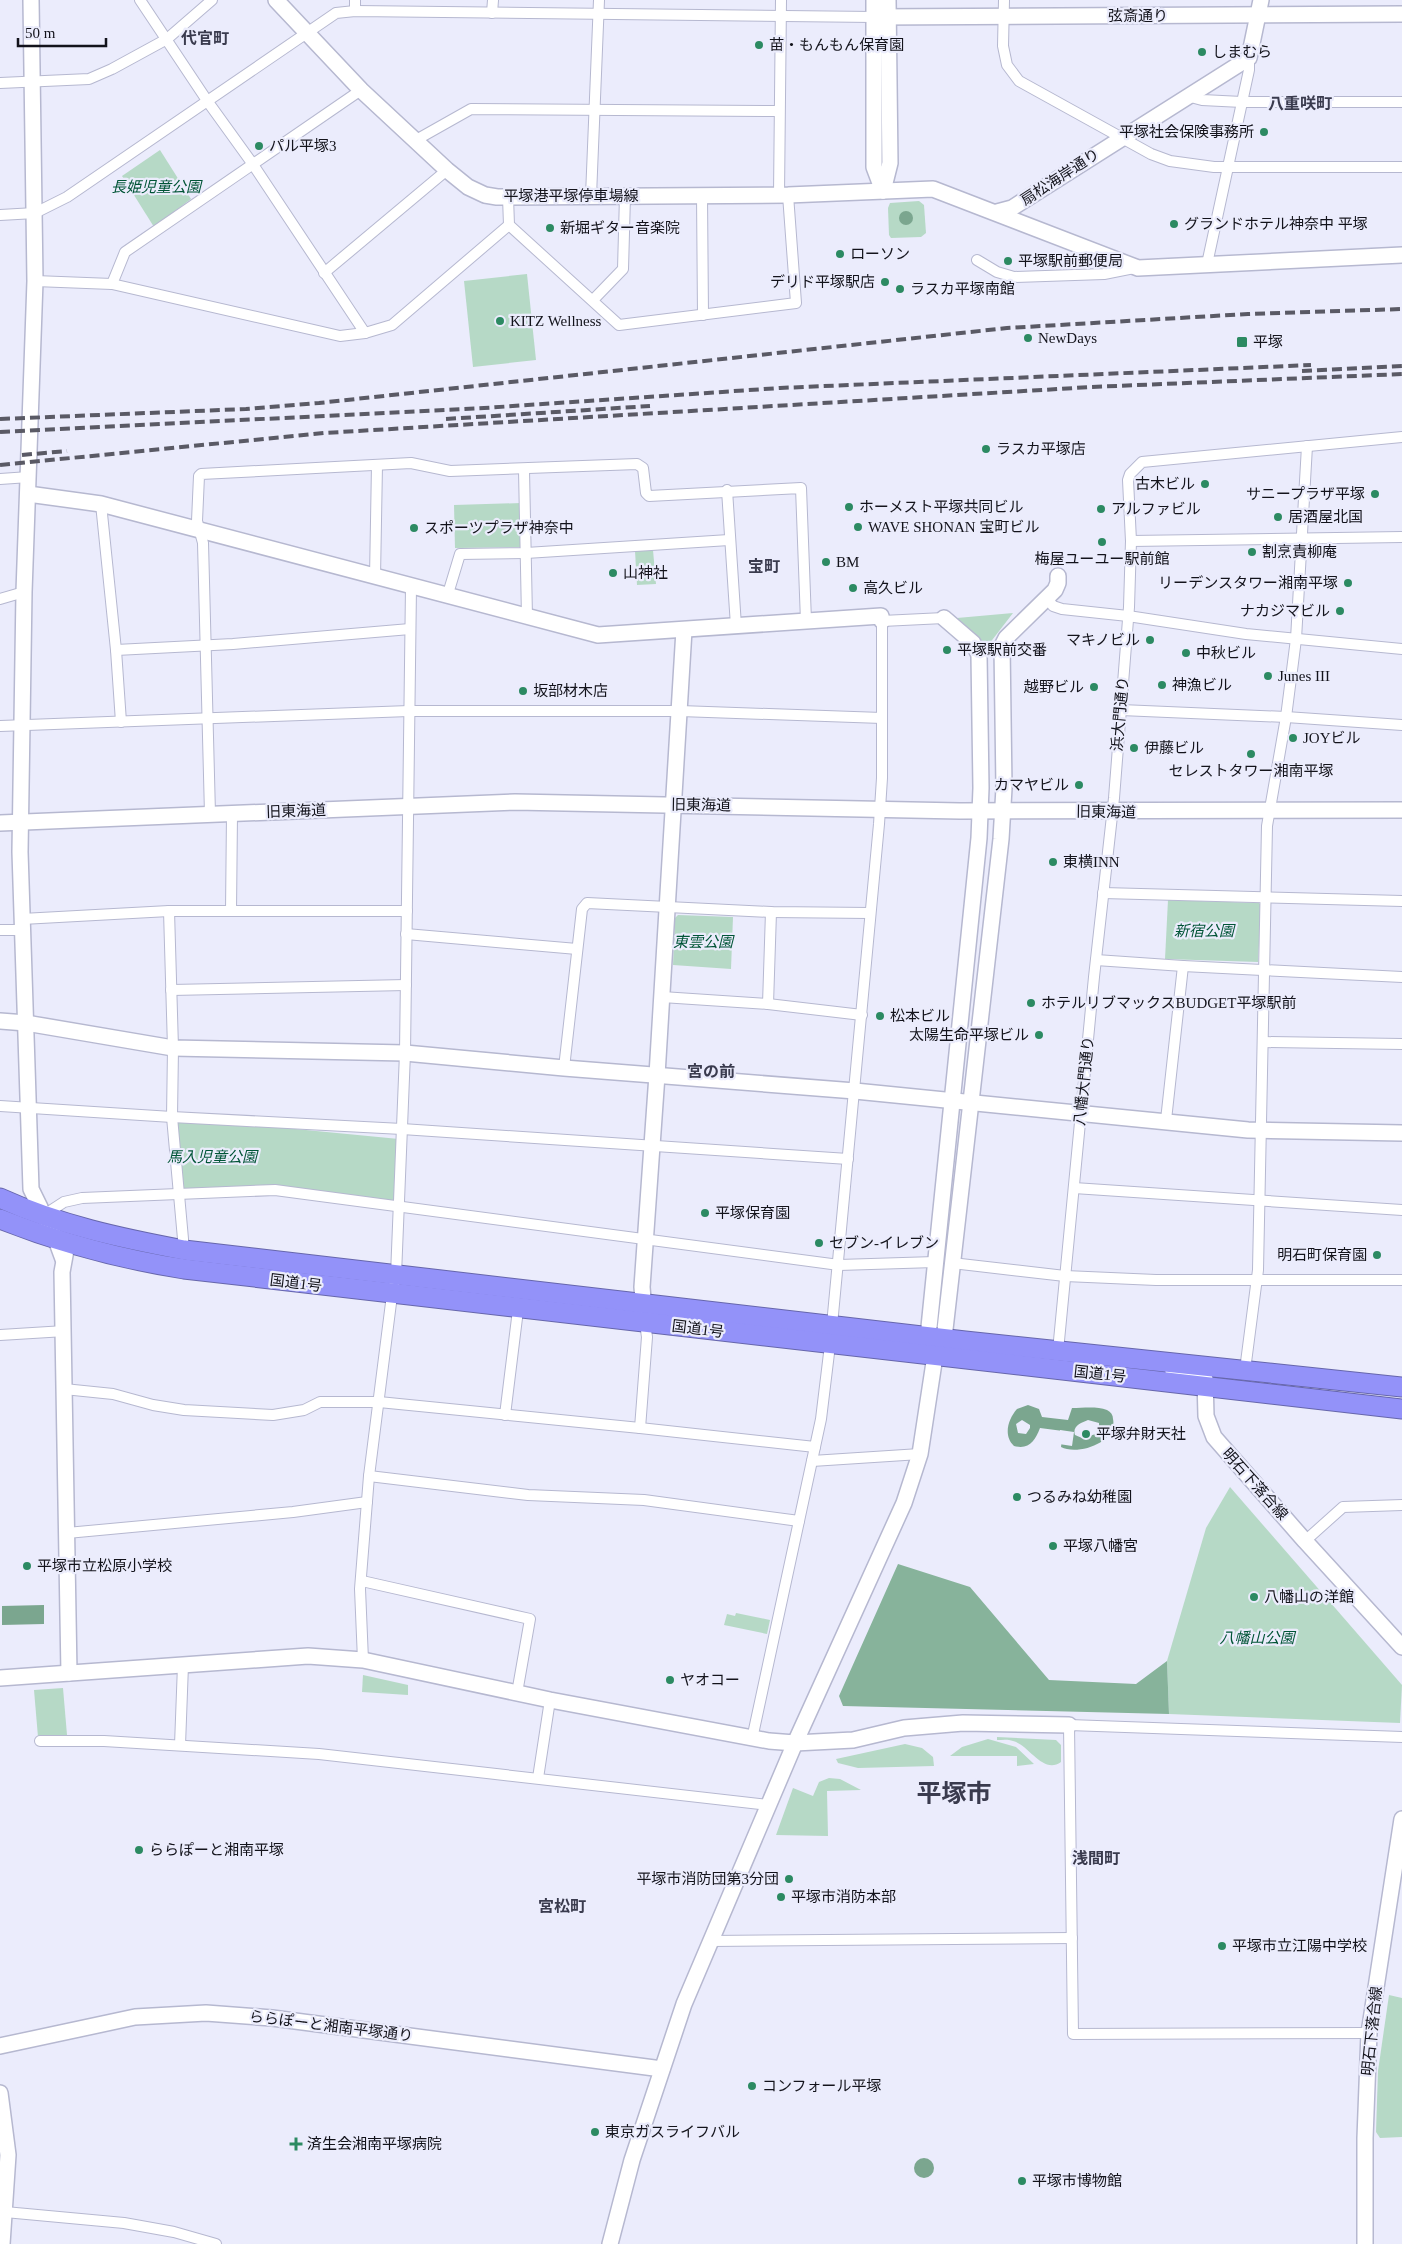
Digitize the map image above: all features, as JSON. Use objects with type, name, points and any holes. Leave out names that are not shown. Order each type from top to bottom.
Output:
[{"type":"highway","name":"国道1号","points":[[0,1198],[26,1216],[62,1248],[184,1270],[518,1310],[1206,1385],[1402,1409]]},
{"type":"highway","name":"国道1号","points":[[26,1216],[184,1250],[936,1338],[1402,1387]]},
{"type":"highway","points":[[1245,1370],[1248,1377],[1254,1383],[1279,1386],[1297,1396]]},
{"type":"street","points":[[26,1216],[31,1189],[20,822],[24,592],[35,281],[31,0]]},
{"type":"street","points":[[140,0],[208,102],[252,163],[365,333]]},
{"type":"street","points":[[0,83],[89,79],[112,69],[167,39],[212,0]]},
{"type":"street","name":"平塚港平塚停車場線","points":[[276,0],[361,90],[447,170],[468,187],[485,195],[784,195],[933,189],[997,212],[1138,268]]},
{"type":"street","points":[[355,0],[355,11]]},
{"type":"street","points":[[492,12],[493,0]]},
{"type":"street","points":[[591,196],[599,0]]},
{"type":"street","points":[[508,196],[509,225],[619,325],[796,303],[784,195],[779,111],[781,0]]},
{"type":"street","points":[[874,0],[881,18],[890,163],[883,190]]},
{"type":"street","points":[[881,18],[888,0]]},
{"type":"street","points":[[1004,0],[1003,46],[1007,65],[1019,81],[1151,154],[1170,161],[1192,165],[1402,167]]},
{"type":"street","points":[[1207,264],[1230,166],[1261,0]]},
{"type":"street","points":[[0,215],[35,213],[67,198],[336,13],[355,11],[492,12],[781,18],[881,18]]},
{"type":"street","name":"弦斎通り","points":[[881,18],[1402,14]]},
{"type":"street","name":"扇松海岸通り","points":[[997,212],[1012,208],[1120,137],[1249,58]]},
{"type":"street","points":[[112,284],[125,252],[252,163],[361,90]]},
{"type":"street","points":[[1187,96],[1202,100],[1242,102],[1402,102]]},
{"type":"street","points":[[416,140],[471,108],[779,111]]},
{"type":"street","points":[[324,273],[447,170]]},
{"type":"street","points":[[702,195],[703,315]]},
{"type":"street","points":[[593,300],[623,269],[625,196]]},
{"type":"street","points":[[35,281],[112,284],[340,336],[365,333],[392,325],[509,225]]},
{"type":"street","points":[[977,260],[997,272],[1014,277],[1104,274],[1138,268],[1402,255]]},
{"type":"street","name":"浜大門通り","points":[[1112,812],[1128,616],[1130,540],[1128,480],[1130,474],[1142,462],[1402,437]]},
{"type":"street","points":[[1245,1370],[1257,1279],[1261,1200],[1267,826],[1286,717],[1296,639],[1303,537],[1306,446]]},
{"type":"street","points":[[210,814],[201,532],[197,521],[199,476],[201,474],[411,463],[450,471],[524,470],[637,464],[643,468],[648,496],[727,490],[801,488],[806,621]]},
{"type":"street","points":[[375,577],[377,465]]},
{"type":"street","points":[[524,470],[528,617]]},
{"type":"street","points":[[0,479],[29,478]]},
{"type":"street","points":[[727,490],[736,626]]},
{"type":"street","points":[[28,494],[101,504],[201,532],[598,635],[881,616],[882,718],[880,809],[832,1325]]},
{"type":"street","points":[[101,504],[116,650],[121,722]]},
{"type":"street","points":[[1130,540],[1402,537]]},
{"type":"street","points":[[447,596],[460,554],[526,553],[729,540]]},
{"type":"street","points":[[936,1338],[952,1262],[963,1183],[1003,810],[1002,646],[1006,638],[1048,598],[1058,583],[1058,576]]},
{"type":"street","points":[[363,1660],[362,1581],[369,1476],[396,1275],[405,1053],[411,587]]},
{"type":"street","points":[[0,600],[24,592]]},
{"type":"street","points":[[1048,598],[1053,606],[1062,609],[1296,639],[1402,649]]},
{"type":"street","points":[[610,2244],[632,2160],[684,2004],[795,1743],[904,1503],[920,1454],[935,1356],[935,1262],[981,811],[979,655],[973,643],[944,618],[882,621]]},
{"type":"street","points":[[116,650],[205,646],[410,629]]},
{"type":"street","points":[[640,1428],[647,1337],[642,1303],[684,630]]},
{"type":"street","points":[[1121,710],[1286,717],[1402,725]]},
{"type":"street","points":[[0,726],[409,711],[680,711],[882,718]]},
{"type":"street","name":"旧東海道","points":[[0,823],[515,802],[981,811],[1402,810]]},
{"type":"street","name":"八幡大門通り","points":[[1058,1351],[1112,812]]},
{"type":"street","points":[[231,911],[232,814]]},
{"type":"street","points":[[1103,893],[1402,901]]},
{"type":"street","points":[[564,1068],[582,909],[587,903],[772,912],[870,913]]},
{"type":"street","points":[[0,930],[22,925],[169,911],[407,911]]},
{"type":"street","points":[[169,911],[173,1048],[172,1117],[184,1250]]},
{"type":"street","points":[[768,1004],[772,912]]},
{"type":"street","points":[[406,934],[577,949]]},
{"type":"street","points":[[1096,960],[1402,977]]},
{"type":"street","points":[[1166,1120],[1183,966]]},
{"type":"street","points":[[172,990],[406,985]]},
{"type":"street","points":[[662,997],[768,1004],[862,1015]]},
{"type":"street","points":[[0,1021],[26,1023],[173,1048],[405,1053],[564,1068],[855,1090],[1261,1130],[1402,1134]]},
{"type":"street","points":[[1264,1042],[1402,1044]]},
{"type":"street","points":[[0,1106],[402,1129],[848,1159]]},
{"type":"street","points":[[1074,1188],[1402,1210]]},
{"type":"street","points":[[26,1216],[64,1202],[82,1198],[275,1190],[838,1265],[935,1262]]},
{"type":"street","points":[[26,1216],[62,1248]]},
{"type":"street","points":[[69,1673],[62,1248],[79,1227]]},
{"type":"street","points":[[952,1262],[1065,1276],[1156,1280],[1402,1280]]},
{"type":"street","points":[[505,1415],[518,1310]]},
{"type":"street","points":[[0,1335],[64,1331]]},
{"type":"street","points":[[752,1739],[821,1419],[830,1345]]},
{"type":"street","points":[[1111,1357],[1158,1370],[1200,1376],[1205,1379],[1206,1385]]},
{"type":"street","points":[[932,1379],[944,1365],[963,1359]]},
{"type":"street","name":"明石下落合線","points":[[1206,1385],[1206,1416],[1214,1437],[1305,1541],[1402,1647]]},
{"type":"street","points":[[64,1388],[113,1394],[153,1405],[184,1410],[273,1415],[304,1410],[320,1402],[379,1402],[640,1428],[815,1448]]},
{"type":"street","points":[[812,1461],[920,1454]]},
{"type":"street","points":[[369,1476],[528,1495],[644,1500],[799,1521]]},
{"type":"street","points":[[66,1533],[293,1512],[368,1502]]},
{"type":"street","points":[[1305,1541],[1343,1506],[1402,1505]]},
{"type":"street","points":[[362,1581],[530,1619],[517,1693]]},
{"type":"street","points":[[0,1678],[308,1656],[363,1660],[550,1700],[752,1739],[795,1743],[853,1740],[904,1728],[964,1723],[1402,1737]]},
{"type":"street","points":[[180,1744],[183,1665]]},
{"type":"street","points":[[538,1778],[550,1700]]},
{"type":"street","points":[[1069,1725],[1073,2034],[1369,2034]]},
{"type":"street","points":[[40,1741],[180,1744],[318,1754],[769,1805]]},
{"type":"street","name":"明石下落合線","points":[[1365,2244],[1365,2129],[1369,2034],[1402,1819]]},
{"type":"street","points":[[711,1941],[1072,1938]]},
{"type":"street","name":"ららぽーと湘南平塚通り","points":[[0,2046],[135,2017],[206,2013],[272,2018],[662,2069]]},
{"type":"street","points":[[0,2093],[4,2110],[8,2155],[2,2244]]},
{"type":"street","points":[[5,2212],[124,2223],[174,2232],[216,2244]]},
{"type":"green space","name":"長姫児童公園","points":[[160,150],[191,199],[154,227],[122,176]]},
{"type":"green space","points":[[919,201],[924,205],[926,233],[921,237],[891,238],[889,235],[888,208],[890,203]]},
{"type":"green space","name":"KITZ Wellness","points":[[527,274],[536,360],[473,367],[464,281]]},
{"type":"green space","points":[[521,503],[522,547],[455,548],[454,505]]},
{"type":"green space","points":[[653,550],[656,584],[637,585],[635,551]]},
{"type":"green space","points":[[1013,613],[986,648],[980,639],[957,618]]},
{"type":"green space","name":"新宿公園","points":[[1168,900],[1259,903],[1261,906],[1258,962],[1165,959]]},
{"type":"green space","name":"東雲公園","points":[[678,915],[733,917],[731,969],[673,965],[675,918]]},
{"type":"green space","name":"馬入児童公園","points":[[172,1117],[399,1139],[394,1203],[275,1190],[179,1195]]},
{"type":"green space","name":"八幡山公園","points":[[1230,1487],[1402,1685],[1400,1723],[1169,1714],[1167,1661],[1206,1528]]},
{"type":"green space","points":[[736,1613],[770,1620],[767,1634],[724,1625],[727,1614],[735,1616]]},
{"type":"green space","points":[[363,1675],[408,1685],[408,1695],[362,1692]]},
{"type":"green space","points":[[63,1688],[67,1735],[38,1737],[34,1690]]},
{"type":"green space","points":[[997,1737],[1056,1740],[1061,1745],[1061,1762],[1048,1765],[1019,1744],[1009,1740],[997,1740]]},
{"type":"green space","points":[[988,1739],[1016,1747],[1034,1764],[1017,1766],[1017,1756],[950,1756],[962,1747]]},
{"type":"green space","points":[[905,1744],[922,1748],[933,1757],[934,1766],[858,1768],[838,1763],[836,1759]]},
{"type":"green space","points":[[829,1778],[840,1779],[861,1790],[827,1791],[828,1836],[776,1835],[793,1788],[813,1796],[819,1782]]},
{"type":"green space","points":[[1389,1995],[1402,1998],[1402,2137],[1380,2138],[1376,2132],[1378,2071]]},
{"type":"shaded area","points":[[906,211],[911,213],[913,218],[911,223],[906,225],[901,223],[899,218],[901,213]]},
{"type":"shaded area","points":[[1028,1405],[1039,1409],[1042,1417],[1068,1420],[1072,1408],[1103,1409],[1111,1413],[1113,1427],[1103,1440],[1095,1445],[1077,1450],[1061,1447],[1063,1431],[1040,1428],[1031,1443],[1024,1447],[1019,1447],[1014,1446],[1008,1433],[1009,1422],[1017,1409]],"holes":[[[1022,1420],[1030,1425],[1026,1434],[1018,1433],[1016,1424]],[[1088,1420],[1099,1423],[1099,1429],[1096,1434],[1082,1438],[1075,1435],[1076,1427]]]},
{"type":"shaded area","points":[[898,1564],[970,1587],[1049,1680],[1136,1684],[1167,1661],[1169,1714],[843,1706],[839,1696]]},
{"type":"shaded area","points":[[44,1605],[44,1624],[2,1625],[2,1606]]},
{"type":"shaded area","points":[[924,2158],[931,2161],[934,2168],[931,2175],[924,2178],[917,2175],[914,2168],[917,2161]]},
{"type":"pier","points":[[1060,1430],[1074,1432],[1072,1446],[1059,1444]]},
{"type":"railway","points":[[0,419],[246,409],[319,403],[1007,328],[1248,314],[1402,309]]},
{"type":"railway","points":[[0,432],[484,408],[780,388],[1311,365]]},
{"type":"railway","points":[[1302,371],[1402,366]]},
{"type":"railway","points":[[0,465],[324,433],[1091,387],[1402,374]]},
{"type":"railway","points":[[446,419],[650,406]]},
{"type":"railway","points":[[22,455],[67,451]]},
{"type":"place","name":"苗・もんもん保育園","points":[[759,45]]},
{"type":"place","name":"しまむら","points":[[1202,52]]},
{"type":"place","name":"平塚社会保険事務所","points":[[1264,132]]},
{"type":"place","name":"パル平塚3","points":[[259,146]]},
{"type":"place","name":"グランドホテル神奈中 平塚","points":[[1174,224]]},
{"type":"place","name":"新堀ギター音楽院","points":[[550,228]]},
{"type":"place","name":"ローソン","points":[[840,254]]},
{"type":"place","name":"平塚駅前郵便局","points":[[1008,261]]},
{"type":"place","name":"デリド平塚駅店","points":[[885,282]]},
{"type":"place","name":"ラスカ平塚南館","points":[[900,289]]},
{"type":"place","name":"KITZ Wellness","points":[[500,321]]},
{"type":"place","name":"NewDays","points":[[1028,338]]},
{"type":"place","name":"平塚","points":[[1242,342]]},
{"type":"place","name":"ラスカ平塚店","points":[[986,449]]},
{"type":"place","name":"古木ビル","points":[[1205,484]]},
{"type":"place","name":"サニープラザ平塚","points":[[1375,494]]},
{"type":"place","name":"ホーメスト平塚共同ビル","points":[[849,507]]},
{"type":"place","name":"アルファビル","points":[[1101,509]]},
{"type":"place","name":"居酒屋北国","points":[[1278,517]]},
{"type":"place","name":"WAVE SHONAN 宝町ビル","points":[[858,527]]},
{"type":"place","name":"スポーツプラザ神奈中","points":[[414,528]]},
{"type":"place","name":"梅屋ユーユー駅前館","points":[[1102,542]]},
{"type":"place","name":"割烹責柳庵","points":[[1252,552]]},
{"type":"place","name":"BM","points":[[826,562]]},
{"type":"place","name":"山神社","points":[[613,573]]},
{"type":"place","name":"リーデンスタワー湘南平塚","points":[[1348,583]]},
{"type":"place","name":"高久ビル","points":[[853,588]]},
{"type":"place","name":"ナカジマビル","points":[[1340,611]]},
{"type":"place","name":"マキノビル","points":[[1150,640]]},
{"type":"place","name":"平塚駅前交番","points":[[947,650]]},
{"type":"place","name":"中秋ビル","points":[[1186,653]]},
{"type":"place","name":"Junes III","points":[[1268,676]]},
{"type":"place","name":"神漁ビル","points":[[1162,685]]},
{"type":"place","name":"越野ビル","points":[[1094,687]]},
{"type":"place","name":"坂部材木店","points":[[523,691]]},
{"type":"place","name":"JOYビル","points":[[1293,738]]},
{"type":"place","name":"伊藤ビル","points":[[1134,748]]},
{"type":"place","name":"セレストタワー湘南平塚","points":[[1251,754]]},
{"type":"place","name":"カマヤビル","points":[[1079,785]]},
{"type":"place","name":"東横INN","points":[[1053,862]]},
{"type":"place","name":"ホテルリブマックスBUDGET平塚駅前","points":[[1031,1003]]},
{"type":"place","name":"松本ビル","points":[[880,1016]]},
{"type":"place","name":"太陽生命平塚ビル","points":[[1039,1035]]},
{"type":"place","name":"平塚保育園","points":[[705,1213]]},
{"type":"place","name":"セブン-イレブン","points":[[819,1243]]},
{"type":"place","name":"明石町保育園","points":[[1377,1255]]},
{"type":"place","name":"平塚弁財天社","points":[[1086,1434]]},
{"type":"place","name":"つるみね幼稚園","points":[[1017,1497]]},
{"type":"place","name":"平塚八幡宮","points":[[1053,1546]]},
{"type":"place","name":"平塚市立松原小学校","points":[[27,1566]]},
{"type":"place","name":"八幡山の洋館","points":[[1254,1597]]},
{"type":"place","name":"ヤオコー","points":[[670,1680]]},
{"type":"place","name":"ららぽーと湘南平塚","points":[[139,1850]]},
{"type":"place","name":"平塚市消防団第3分団","points":[[789,1879]]},
{"type":"place","name":"平塚市消防本部","points":[[781,1897]]},
{"type":"place","name":"平塚市立江陽中学校","points":[[1222,1946]]},
{"type":"place","name":"コンフォール平塚","points":[[752,2086]]},
{"type":"place","name":"東京ガスライフバル","points":[[595,2132]]},
{"type":"place","name":"済生会湘南平塚病院","points":[[296,2144]]},
{"type":"place","name":"平塚市博物館","points":[[1022,2181]]},
{"type":"district","name":"代官町","points":[[205,38]]},
{"type":"district","name":"八重咲町","points":[[1300,103]]},
{"type":"district","name":"宝町","points":[[764,566]]},
{"type":"district","name":"宮の前","points":[[711,1071]]},
{"type":"district","name":"平塚市","points":[[954,1793]]},
{"type":"district","name":"浅間町","points":[[1096,1858]]},
{"type":"district","name":"宮松町","points":[[562,1906]]}]
